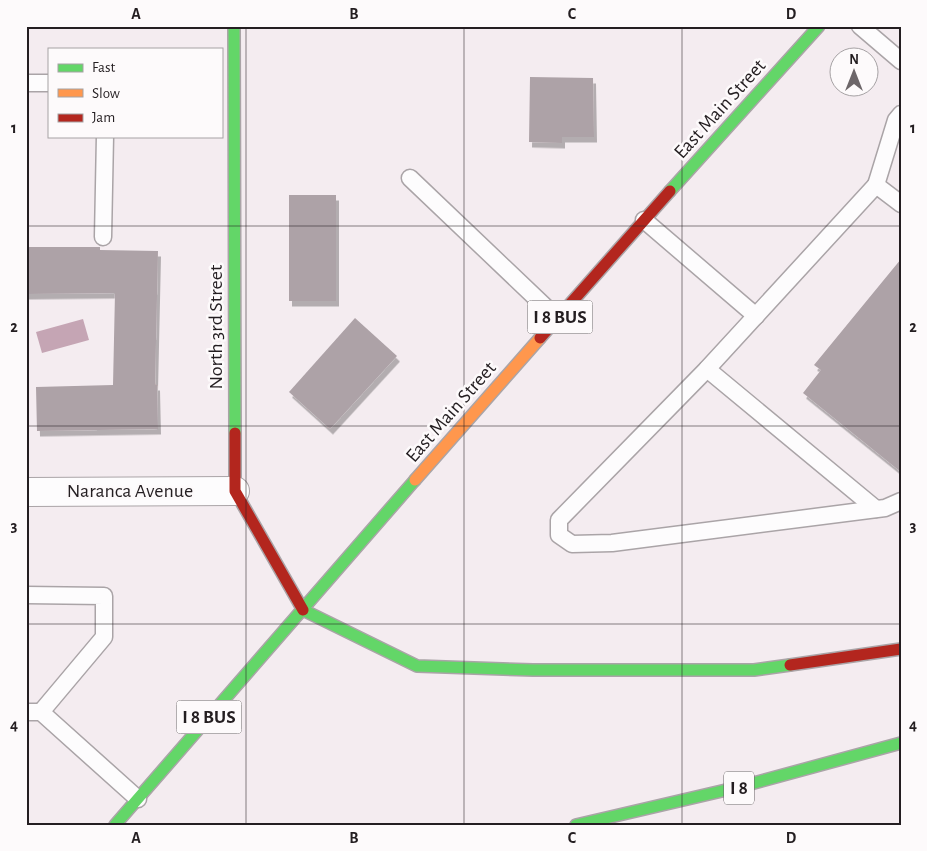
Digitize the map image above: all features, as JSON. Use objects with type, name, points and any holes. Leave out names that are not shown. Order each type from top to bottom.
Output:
[{"type":"main road","name":"North 3rd Street","points":[[234,26],[228,84],[234,491]]},
{"type":"main road","name":"East Main Street","points":[[114,825],[813,28]]},
{"type":"main road","points":[[234,491],[303,610],[418,666],[543,670],[754,670],[901,649]]},
{"type":"main road","name":"I 8","points":[[576,825],[775,779],[901,743]]},
{"type":"street","name":"Naranca Avenue","points":[[26,492],[234,491]]},
{"type":"lane","points":[[860,26],[901,61]]},
{"type":"lane","points":[[26,83],[48,84]]},
{"type":"lane","points":[[901,114],[896,120],[876,185],[707,369],[559,520],[560,534],[572,544],[612,543],[885,508],[901,501]]},
{"type":"lane","points":[[103,237],[105,138]]},
{"type":"lane","points":[[410,178],[558,318]]},
{"type":"lane","points":[[876,185],[901,204]]},
{"type":"lane","points":[[644,220],[756,316]]},
{"type":"lane","points":[[707,369],[876,509]]},
{"type":"lane","points":[[26,595],[104,596],[104,637],[33,712],[138,799]]},
{"type":"shaded area","points":[[83,319],[89,340],[42,353],[36,332]]},
{"type":"building","points":[[530,77],[593,78],[594,137],[562,137],[562,143],[529,142]]},
{"type":"building","points":[[289,195],[336,195],[336,301],[289,301]]},
{"type":"building","points":[[26,247],[100,247],[100,250],[158,251],[155,385],[157,385],[158,429],[37,431],[36,387],[113,385],[115,293],[26,294]]},
{"type":"building","points":[[901,259],[901,472],[803,393],[821,370],[814,365]]},
{"type":"building","points":[[355,318],[397,356],[330,429],[289,392]]},
{"type":"traffic: fast","points":[[234,26],[235,433]]},
{"type":"traffic: fast","points":[[670,191],[819,26]]},
{"type":"traffic: fast","points":[[115,825],[415,480]]},
{"type":"traffic: fast","points":[[303,610],[417,666],[533,670],[754,670],[790,665]]},
{"type":"traffic: fast","points":[[576,825],[739,787],[901,743]]},
{"type":"traffic: slow","points":[[415,480],[540,338]]},
{"type":"traffic: jam","points":[[540,338],[670,191]]},
{"type":"traffic: jam","points":[[235,433],[235,491],[303,610]]},
{"type":"traffic: jam","points":[[790,665],[901,649]]}]
